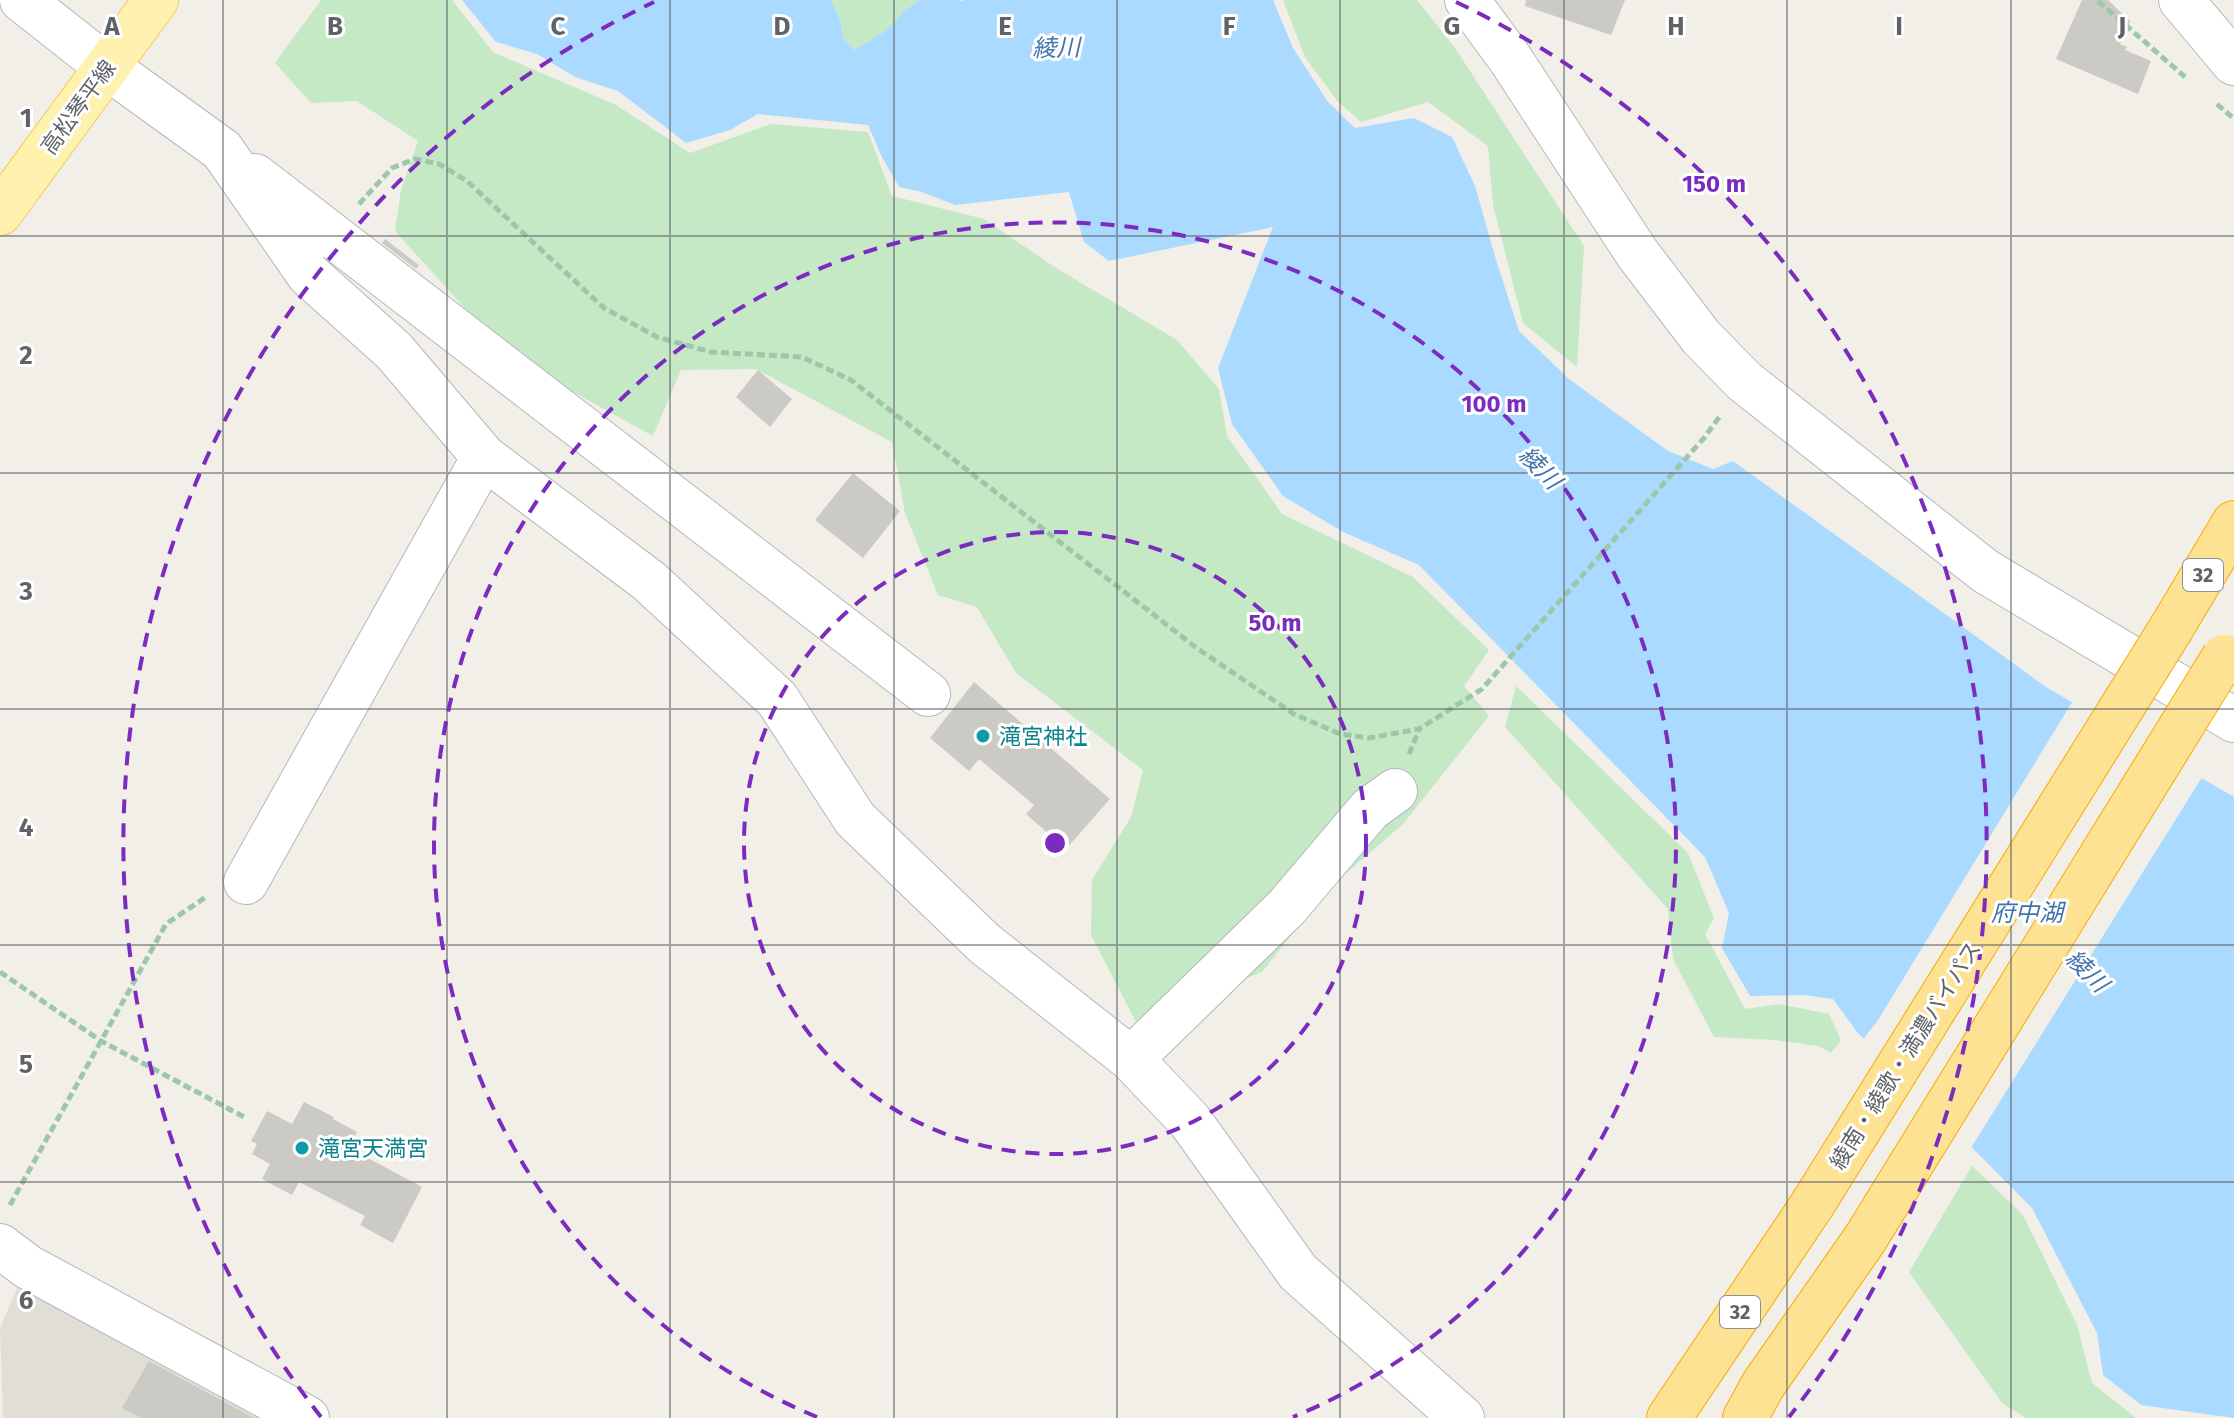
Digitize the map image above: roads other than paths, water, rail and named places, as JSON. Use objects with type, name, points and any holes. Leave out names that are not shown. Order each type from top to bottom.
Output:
[{"type":"highway","name":"綾南・綾歌・満濃バイパス","points":[[1669,1418],[1812,1205],[2234,523]]},
{"type":"highway","points":[[1745,1418],[1763,1385],[1865,1239],[2229,648]]},
{"type":"main road","name":"高松琴平線","points":[[0,213],[156,0]]},
{"type":"street","points":[[22,0],[107,67],[222,150],[928,694]]},
{"type":"street","points":[[1467,0],[1511,60],[1637,253],[1701,337],[1744,381],[1985,571],[2234,720]]},
{"type":"street","points":[[2181,0],[2234,63]]},
{"type":"street","points":[[222,150],[309,275],[394,351],[484,457],[649,581],[777,699],[855,819],[985,944],[1131,1059],[1190,1121],[1298,1272],[1462,1418]]},
{"type":"street","points":[[246,882],[484,457]]},
{"type":"street","points":[[1131,1059],[1287,907],[1370,809],[1395,791]]},
{"type":"street","points":[[2,1232],[28,1267],[307,1418]]},
{"type":"water","name":"府中湖","points":[[462,0],[831,0],[844,40],[854,50],[887,30],[905,10],[920,0],[1273,0],[1293,48],[1328,102],[1355,128],[1414,118],[1452,137],[1475,186],[1519,331],[1569,379],[1668,451],[1713,469],[1733,461],[2046,687],[2234,797],[2234,1418],[2141,1405],[2103,1375],[2097,1333],[2032,1208],[1857,1032],[1833,999],[1804,995],[1750,996],[1722,948],[1729,913],[1705,857],[1419,565],[1343,532],[1283,496],[1232,424],[1218,368],[1273,227],[1109,261],[1084,242],[1069,192],[955,205],[899,187],[868,125],[758,114],[730,130],[686,143],[618,91],[575,77],[537,54],[496,42]]},
{"type":"place","name":"滝宮神社","points":[[983,736]]},
{"type":"place","name":"滝宮天満宮","points":[[302,1148]]},
{"type":"water label","name":"綾川","points":[[1056,48]]},
{"type":"water label","name":"綾川","points":[[1540,468]]},
{"type":"water label","name":"綾川","points":[[2087,971]]}]
